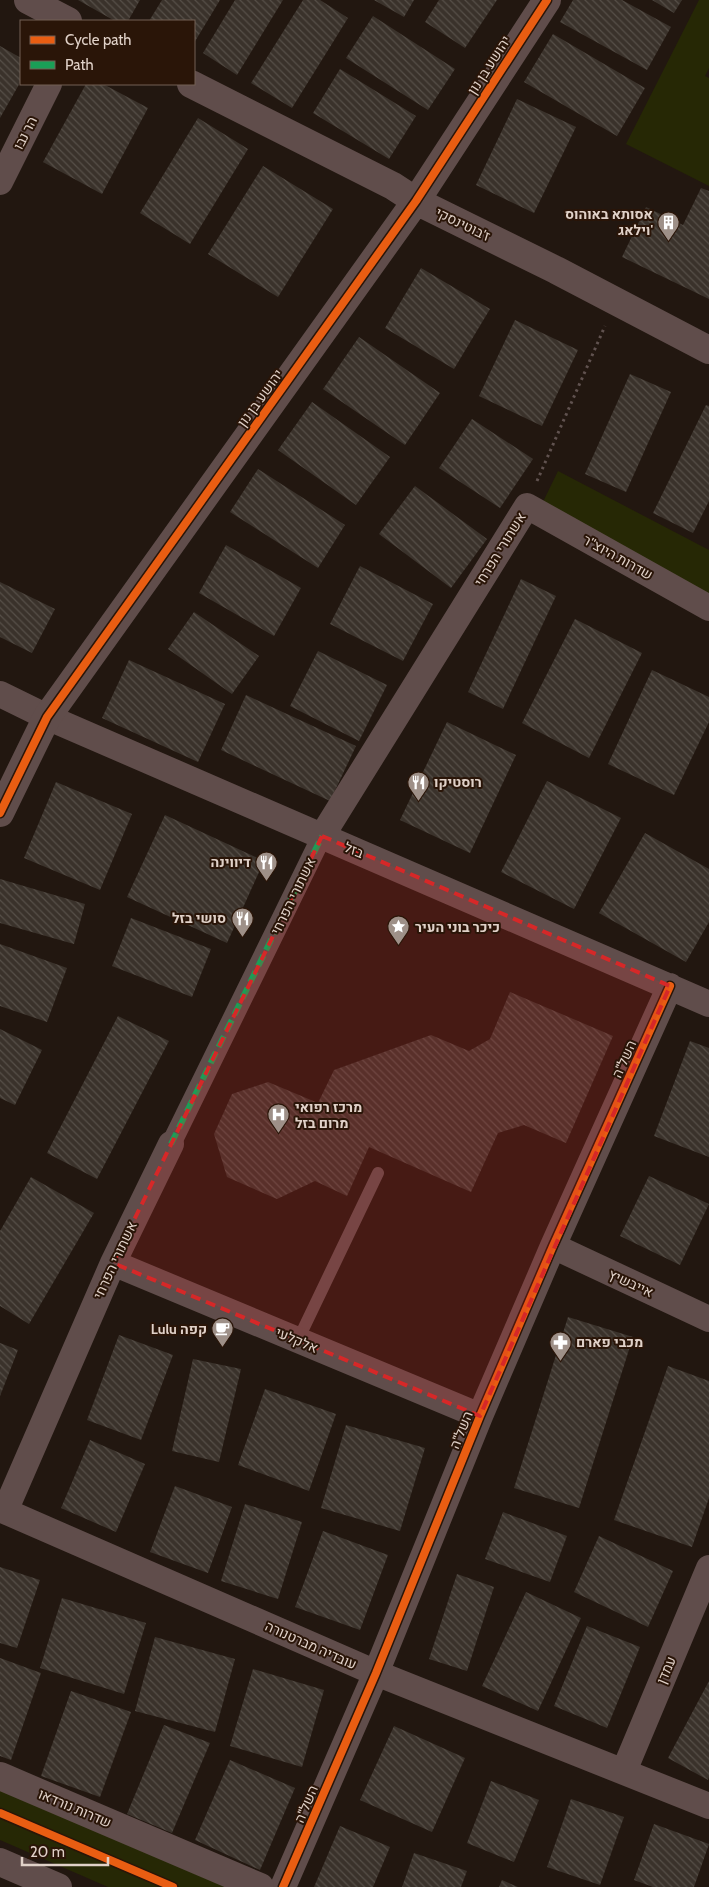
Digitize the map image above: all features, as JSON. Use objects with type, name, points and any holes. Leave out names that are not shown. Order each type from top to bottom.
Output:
[{"type":"street","points":[[28,0],[66,20]]},
{"type":"street","name":"יהושע בן נון","points":[[0,814],[47,717],[416,201],[546,0]]},
{"type":"street","name":"הר נבו","points":[[0,182],[48,85]]},
{"type":"street","name":"ז'בוטינסקי","points":[[193,85],[709,350]]},
{"type":"street","name":"שדרות היוצ''ר","points":[[527,506],[709,608]]},
{"type":"street","name":"אשתורי הפרחי","points":[[3,1510],[113,1263],[322,836],[527,506]]},
{"type":"street","name":"בזל","points":[[0,694],[47,717],[709,1004]]},
{"type":"street","name":"השל\"ה","points":[[284,1887],[376,1673],[480,1416],[553,1246],[670,986]]},
{"type":"street","name":"אייבשיץ","points":[[553,1246],[709,1319]]},
{"type":"street","name":"אלקלעי","points":[[113,1263],[480,1416]]},
{"type":"street","name":"עובדיה מברטנורה","points":[[3,1510],[376,1673],[709,1806]]},
{"type":"street","name":"עמדן","points":[[624,1771],[709,1568]]},
{"type":"street","name":"שדרות נורדאו","points":[[0,1776],[260,1887]]},
{"type":"street","points":[[0,1862],[58,1887]]},
{"type":"lane","points":[[298,1340],[378,1173]]},
{"type":"highlighted area","points":[[322,836],[670,986],[480,1416],[113,1263]]},
{"type":"green space","points":[[699,0],[709,0],[709,68],[705,76],[709,78],[709,186],[626,144]]},
{"type":"green space","points":[[558,471],[709,550],[709,599],[541,506]]},
{"type":"green space","points":[[0,1789],[227,1887],[108,1887],[0,1840]]},
{"type":"building","points":[[78,0],[140,0],[129,20],[113,20]]},
{"type":"building","points":[[162,0],[220,0],[195,41],[195,20],[150,20]]},
{"type":"building","points":[[235,0],[283,0],[237,75],[203,53]]},
{"type":"building","points":[[303,0],[320,0],[348,18],[292,108],[251,83]]},
{"type":"building","points":[[374,0],[414,0],[404,17]]},
{"type":"building","points":[[439,0],[497,0],[465,48],[425,22]]},
{"type":"building","points":[[573,0],[622,0],[671,27],[647,70],[560,22]]},
{"type":"building","points":[[652,0],[682,0],[674,13]]},
{"type":"building","points":[[373,16],[455,69],[428,110],[346,58]]},
{"type":"building","points":[[553,34],[645,88],[617,136],[524,82]]},
{"type":"building","points":[[0,46],[20,57],[20,83],[0,118]]},
{"type":"building","points":[[340,69],[416,116],[389,159],[313,113]]},
{"type":"building","points":[[85,85],[105,85],[148,108],[102,194],[43,162]]},
{"type":"building","points":[[517,99],[576,127],[534,213],[476,185]]},
{"type":"building","points":[[198,118],[248,149],[190,244],[140,213]]},
{"type":"building","points":[[263,166],[333,209],[278,297],[208,254]]},
{"type":"building","name":"אסותא באוהוס וילאג'","points":[[701,188],[709,191],[709,299],[622,257],[646,207],[683,225]]},
{"type":"building","points":[[421,268],[490,309],[454,369],[385,328]]},
{"type":"building","points":[[515,320],[578,350],[542,426],[479,396]]},
{"type":"building","points":[[359,337],[440,393],[405,445],[323,389]]},
{"type":"building","points":[[630,374],[671,392],[626,492],[585,474]]},
{"type":"building","points":[[312,402],[390,457],[356,505],[278,450]]},
{"type":"building","points":[[706,405],[709,406],[709,501],[693,533],[653,513]]},
{"type":"building","points":[[472,419],[533,459],[500,508],[439,468]]},
{"type":"building","points":[[258,469],[345,525],[318,568],[230,512]]},
{"type":"building","points":[[415,486],[487,539],[451,588],[379,534]]},
{"type":"building","points":[[226,545],[301,588],[274,636],[199,593]]},
{"type":"building","points":[[360,566],[433,604],[403,661],[330,624]]},
{"type":"building","points":[[521,579],[556,596],[503,709],[468,692]]},
{"type":"building","points":[[0,582],[55,609],[32,653],[0,637]]},
{"type":"building","points":[[194,612],[259,656],[232,694],[168,649]]},
{"type":"building","points":[[575,619],[642,653],[589,758],[522,723]]},
{"type":"building","points":[[318,651],[387,685],[359,741],[290,706]]},
{"type":"building","points":[[129,660],[225,704],[198,762],[102,718]]},
{"type":"building","points":[[652,670],[709,697],[709,722],[674,795],[608,764]]},
{"type":"building","points":[[246,695],[356,746],[330,801],[221,750]]},
{"type":"building","points":[[447,722],[516,755],[470,853],[400,820]]},
{"type":"building","points":[[547,781],[621,818],[574,909],[501,872]]},
{"type":"building","points":[[56,782],[132,814],[100,890],[24,858]]},
{"type":"building","points":[[165,815],[264,861],[227,943],[127,897]]},
{"type":"building","points":[[645,833],[709,869],[709,922],[686,962],[599,913]]},
{"type":"building","points":[[0,879],[85,904],[74,944],[0,923]]},
{"type":"building","points":[[131,918],[211,949],[192,997],[112,966]]},
{"type":"building","points":[[0,944],[67,968],[47,1022],[0,1006]]},
{"type":"building","points":[[510,992],[613,1036],[566,1143],[524,1125],[498,1133],[471,1192],[369,1147],[347,1196],[315,1181],[277,1199],[227,1177],[214,1134],[232,1094],[268,1082],[318,1103],[334,1070],[431,1035],[469,1051],[490,1039]]},
{"type":"building","points":[[118,1016],[169,1041],[97,1179],[47,1153]]},
{"type":"building","points":[[0,1029],[42,1050],[15,1105],[0,1098]]},
{"type":"building","points":[[690,1041],[709,1048],[709,1157],[654,1136]]},
{"type":"building","points":[[649,1176],[709,1204],[680,1265],[620,1236]]},
{"type":"building","points":[[31,1177],[94,1213],[29,1324],[0,1306],[0,1231]]},
{"type":"building","points":[[568,1317],[633,1337],[579,1508],[514,1488]]},
{"type":"building","points":[[119,1335],[173,1355],[141,1440],[87,1420]]},
{"type":"building","points":[[0,1343],[18,1350],[0,1396]]},
{"type":"building","points":[[193,1359],[241,1369],[219,1462],[172,1451]]},
{"type":"building","points":[[668,1366],[709,1381],[709,1498],[692,1547],[614,1520]]},
{"type":"building","points":[[265,1389],[336,1414],[309,1491],[238,1465]]},
{"type":"building","points":[[346,1425],[425,1448],[400,1531],[321,1508]]},
{"type":"building","points":[[90,1440],[145,1464],[116,1532],[61,1508]]},
{"type":"building","points":[[175,1486],[232,1507],[208,1573],[150,1552]]},
{"type":"building","points":[[245,1504],[302,1522],[278,1599],[221,1581]]},
{"type":"building","points":[[503,1512],[567,1536],[550,1582],[485,1559]]},
{"type":"building","points":[[323,1531],[388,1555],[360,1630],[295,1607]]},
{"type":"building","points":[[599,1536],[673,1571],[648,1627],[574,1592]]},
{"type":"building","points":[[0,1567],[40,1580],[17,1648],[0,1643]]},
{"type":"building","points":[[457,1574],[494,1587],[467,1671],[429,1659]]},
{"type":"building","points":[[526,1592],[581,1618],[538,1711],[482,1686]]},
{"type":"building","points":[[62,1598],[146,1623],[124,1694],[40,1668]]},
{"type":"building","points":[[587,1626],[640,1647],[607,1728],[554,1706]]},
{"type":"building","points":[[155,1637],[235,1659],[215,1732],[135,1711]]},
{"type":"building","points":[[0,1658],[41,1673],[11,1760],[0,1756]]},
{"type":"building","points":[[253,1669],[324,1690],[302,1767],[230,1746]]},
{"type":"building","points":[[709,1681],[709,1777],[708,1780],[668,1758]]},
{"type":"building","points":[[71,1691],[131,1712],[100,1797],[41,1776]]},
{"type":"building","points":[[164,1725],[210,1743],[172,1833],[127,1814]]},
{"type":"building","points":[[394,1726],[465,1758],[432,1832],[360,1800]]},
{"type":"building","points":[[230,1760],[295,1788],[260,1870],[195,1840]]},
{"type":"building","points":[[491,1781],[539,1800],[514,1862],[467,1843]]},
{"type":"building","points":[[571,1799],[624,1817],[600,1885],[547,1867]]},
{"type":"building","points":[[654,1824],[709,1844],[694,1887],[653,1887],[634,1880]]},
{"type":"building","points":[[340,1826],[390,1847],[373,1887],[314,1887]]},
{"type":"building","points":[[414,1853],[467,1871],[461,1887],[402,1887]]},
{"type":"building","points":[[502,1880],[518,1887],[499,1887]]},
{"type":"marked path","points":[[171,1144],[322,836]]},
{"type":"cycle path","points":[[0,813],[47,717],[416,201],[547,0]]},
{"type":"cycle path","points":[[283,1887],[376,1673],[480,1416],[553,1246],[670,986]]},
{"type":"cycle path","points":[[0,1813],[173,1887]]},
{"type":"place","name":"אסותא באוהוס וילאג'","points":[[669,241]]},
{"type":"place","name":"רוסטיקו","points":[[418,801]]},
{"type":"place","name":"דיווינה","points":[[267,881]]},
{"type":"place","name":"סושי בזל","points":[[242,937]]},
{"type":"place","name":"כיכר בוני העיר","points":[[399,946]]},
{"type":"place","name":"מרכז רפואי מרום בזל","points":[[279,1134]]},
{"type":"place","name":"Lulu קפה","points":[[223,1348]]},
{"type":"place","name":"מכבי פארם","points":[[560,1361]]}]
